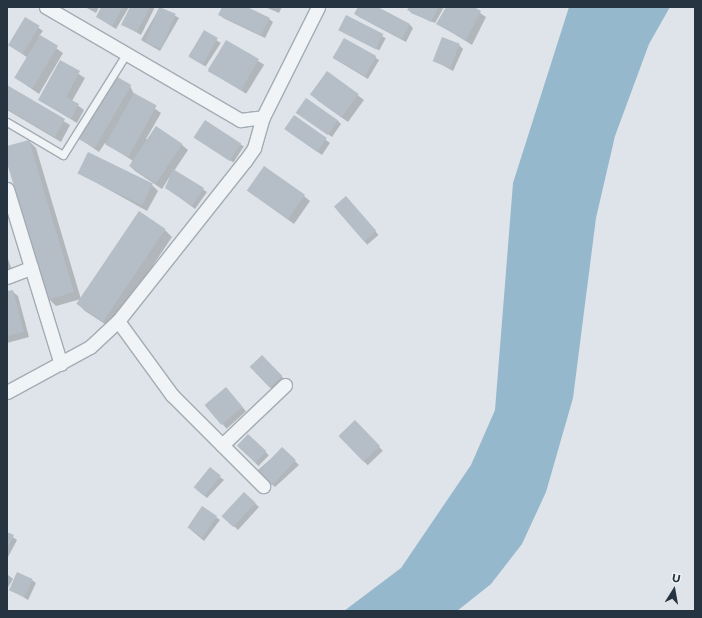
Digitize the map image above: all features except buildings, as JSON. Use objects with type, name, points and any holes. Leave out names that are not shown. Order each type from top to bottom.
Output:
[{"type":"street","points":[[46,7],[232,116],[240,120],[264,117]]},
{"type":"street","points":[[7,392],[90,347],[118,321],[254,148],[264,117],[318,7]]},
{"type":"street","points":[[7,189],[61,364]]},
{"type":"street","points":[[7,277],[31,268]]},
{"type":"street","points":[[118,321],[172,395],[263,486]]},
{"type":"street","points":[[222,445],[284,384]]},
{"type":"lane","points":[[7,122],[63,155],[126,54]]},
{"type":"water","points":[[569,7],[670,7],[649,44],[615,136],[596,218],[573,398],[546,492],[522,544],[491,584],[457,611],[344,611],[401,568],[471,465],[495,410],[513,183]]}]
